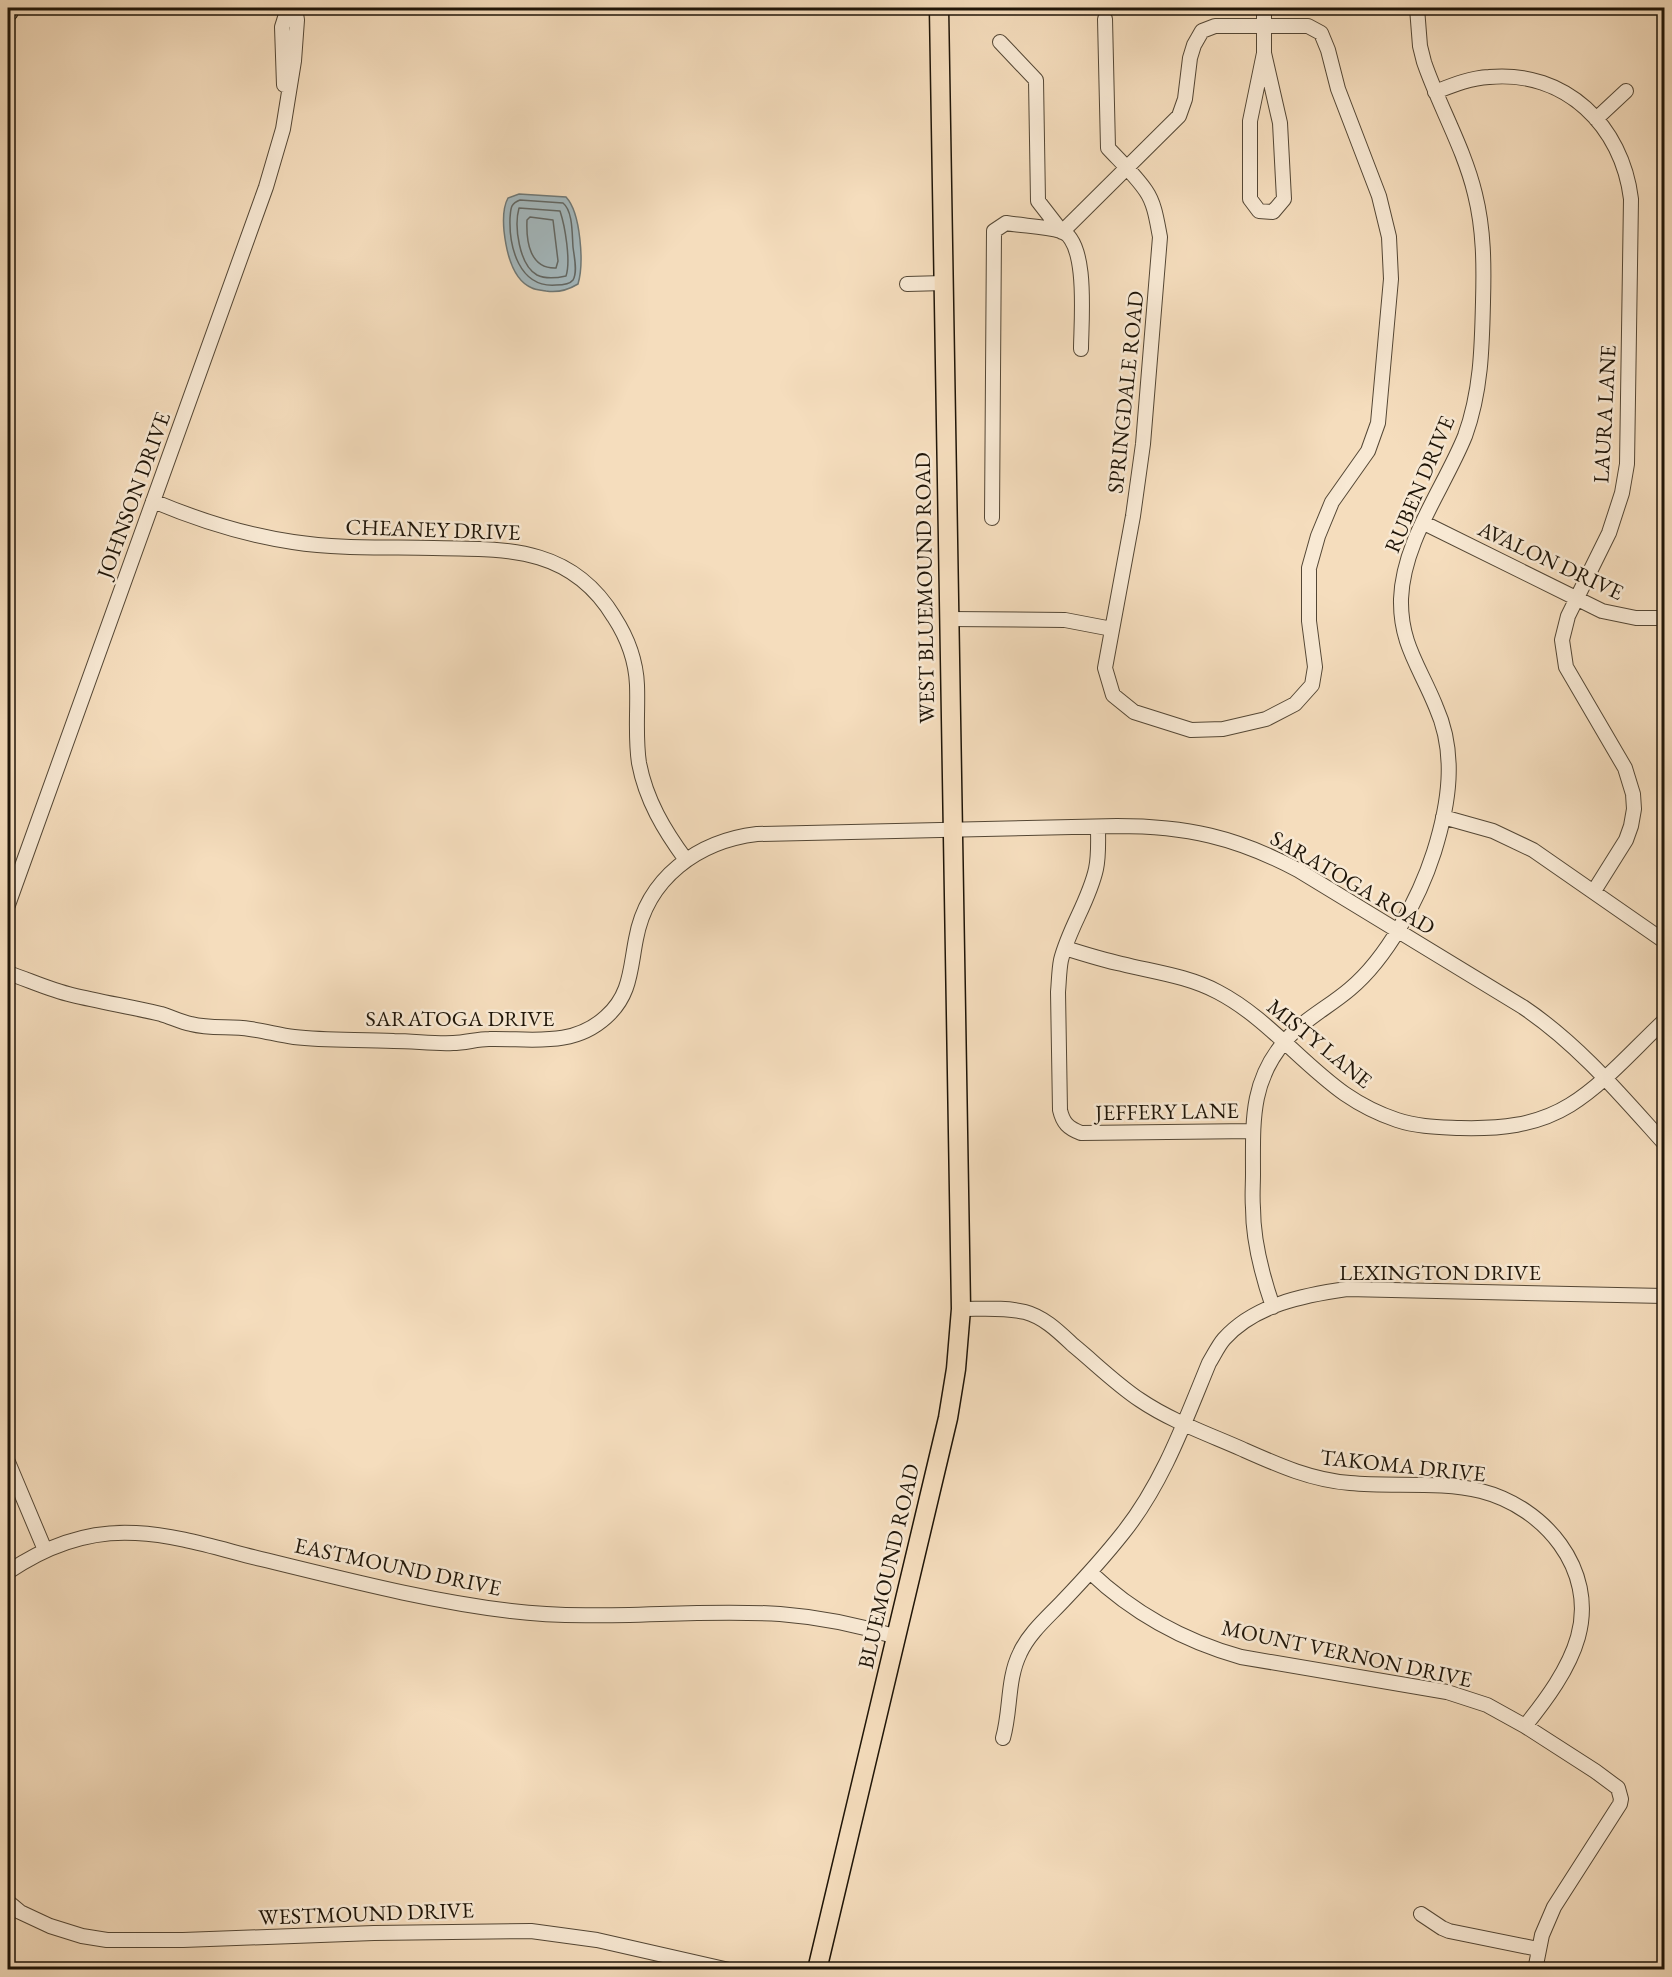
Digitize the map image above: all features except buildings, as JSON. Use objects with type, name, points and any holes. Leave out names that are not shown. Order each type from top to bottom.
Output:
[{"type":"main road","name":"WEST BLUEMOUND ROAD","points":[[939,8],[959,1167]]},
{"type":"main road","name":"BLUEMOUND ROAD","points":[[817,1970],[949,1410],[956,1369],[961,1309],[959,1167]]},
{"type":"street","name":"JOHNSON DRIVE","points":[[287,96],[284,83],[282,27],[288,8]]},
{"type":"street","name":"JOHNSON DRIVE","points":[[8,905],[267,187],[283,129],[294,61],[297,20],[295,8]]},
{"type":"street","points":[[1263,8],[1264,53],[1250,121],[1250,199],[1259,211],[1273,212],[1284,199],[1280,123],[1264,53]]},
{"type":"street","name":"RUBEN DRIVE","points":[[1273,1307],[1256,1244],[1252,1205],[1253,1131],[1259,1085],[1267,1066],[1284,1042],[1298,1027],[1358,982],[1377,960],[1397,930],[1421,886],[1434,852],[1450,777],[1448,744],[1438,709],[1410,653],[1401,610],[1404,574],[1410,552],[1458,452],[1467,429],[1478,386],[1481,358],[1483,246],[1480,219],[1468,170],[1424,62],[1420,46],[1417,8]]},
{"type":"street","name":"SPRINGDALE ROAD","points":[[1062,232],[1125,167],[1179,116],[1185,99],[1190,58],[1194,45],[1203,32],[1215,26],[1264,25],[1308,26],[1321,33],[1338,89],[1379,196],[1389,237],[1391,279],[1378,423],[1368,451],[1332,502],[1318,536],[1309,568],[1309,621],[1316,667],[1312,686],[1295,704],[1266,719],[1223,729],[1191,730],[1134,712],[1113,695],[1105,668],[1133,516],[1143,444],[1160,237],[1147,192],[1125,167],[1108,148],[1105,19]]},
{"type":"street","points":[[1000,42],[1036,80],[1038,201],[1062,232],[1074,242],[1081,267],[1081,349]]},
{"type":"street","name":"LAURA LANE","points":[[1435,93],[1460,82],[1477,78],[1514,76],[1528,78],[1564,93],[1583,105],[1610,137],[1629,180],[1631,200],[1627,464],[1617,512],[1564,628],[1562,649],[1564,661],[1573,681],[1625,768],[1633,794],[1634,809],[1626,840],[1594,891]]},
{"type":"street","points":[[1596,119],[1626,91]]},
{"type":"street","points":[[992,518],[994,231],[1006,223],[1062,232]]},
{"type":"street","points":[[907,284],[944,283]]},
{"type":"street","name":"CHEANEY DRIVE","points":[[153,501],[223,526],[292,542],[342,546],[507,550],[538,556],[573,574],[596,593],[606,605],[627,642],[637,683],[637,742],[644,784],[657,816],[686,860]]},
{"type":"street","name":"AVALON DRIVE","points":[[1424,523],[1602,611],[1620,616],[1665,618]]},
{"type":"street","points":[[948,619],[1065,620],[1112,629]]},
{"type":"street","points":[[1443,817],[1507,837],[1533,850],[1665,941]]},
{"type":"street","name":"JEFFERY LANE","points":[[1098,827],[1096,870],[1061,960],[1058,992],[1060,1110],[1066,1126],[1081,1133],[1253,1131]]},
{"type":"street","name":"SARATOGA ROAD","points":[[953,830],[1166,828],[1194,831],[1229,840],[1272,856],[1543,1021],[1581,1052],[1665,1143]]},
{"type":"street","name":"SARATOGA DRIVE","points":[[8,973],[71,995],[161,1014],[192,1024],[223,1029],[247,1028],[294,1037],[453,1043],[488,1039],[561,1039],[586,1032],[613,1010],[622,997],[631,976],[636,938],[651,898],[664,881],[686,860],[719,842],[757,834],[953,830]]},
{"type":"street","name":"MISTY LANE","points":[[1065,948],[1184,978],[1203,985],[1231,999],[1344,1093],[1367,1108],[1398,1121],[1431,1126],[1492,1129],[1532,1122],[1568,1106],[1604,1077],[1665,1021]]},
{"type":"street","name":"LEXINGTON DRIVE","points":[[1003,1738],[1007,1724],[1012,1678],[1019,1655],[1026,1642],[1125,1531],[1161,1475],[1209,1363],[1224,1339],[1252,1317],[1300,1298],[1347,1289],[1665,1296]]},
{"type":"street","name":"TAKOMA DRIVE","points":[[961,1309],[1018,1311],[1043,1320],[1138,1399],[1184,1423],[1306,1476],[1350,1483],[1454,1487],[1480,1491],[1513,1502],[1541,1522],[1571,1560],[1581,1593],[1582,1616],[1574,1649],[1567,1664],[1525,1726]]},
{"type":"street","points":[[8,1462],[45,1550]]},
{"type":"street","name":"EASTMOUND DRIVE","points":[[8,1572],[45,1550],[75,1539],[97,1534],[136,1533],[186,1540],[465,1605],[564,1615],[781,1614],[861,1627],[897,1637]]},
{"type":"street","name":"MOUNT VERNON DRIVE","points":[[1090,1572],[1125,1602],[1156,1622],[1192,1641],[1224,1652],[1241,1657],[1447,1692],[1487,1705],[1525,1726],[1618,1788],[1620,1804],[1554,1907],[1538,1949]]},
{"type":"street","name":"WESTMOUND DRIVE","points":[[8,1902],[21,1912],[50,1926],[81,1936],[107,1940],[183,1940],[487,1930],[531,1931],[597,1940],[729,1970]]},
{"type":"street","points":[[1421,1914],[1442,1928],[1538,1949],[1535,1970]]},
{"type":"water","points":[[519,194],[566,197],[575,215],[580,239],[581,264],[578,284],[550,292],[532,288],[519,278],[508,255],[504,209],[508,198]]}]
